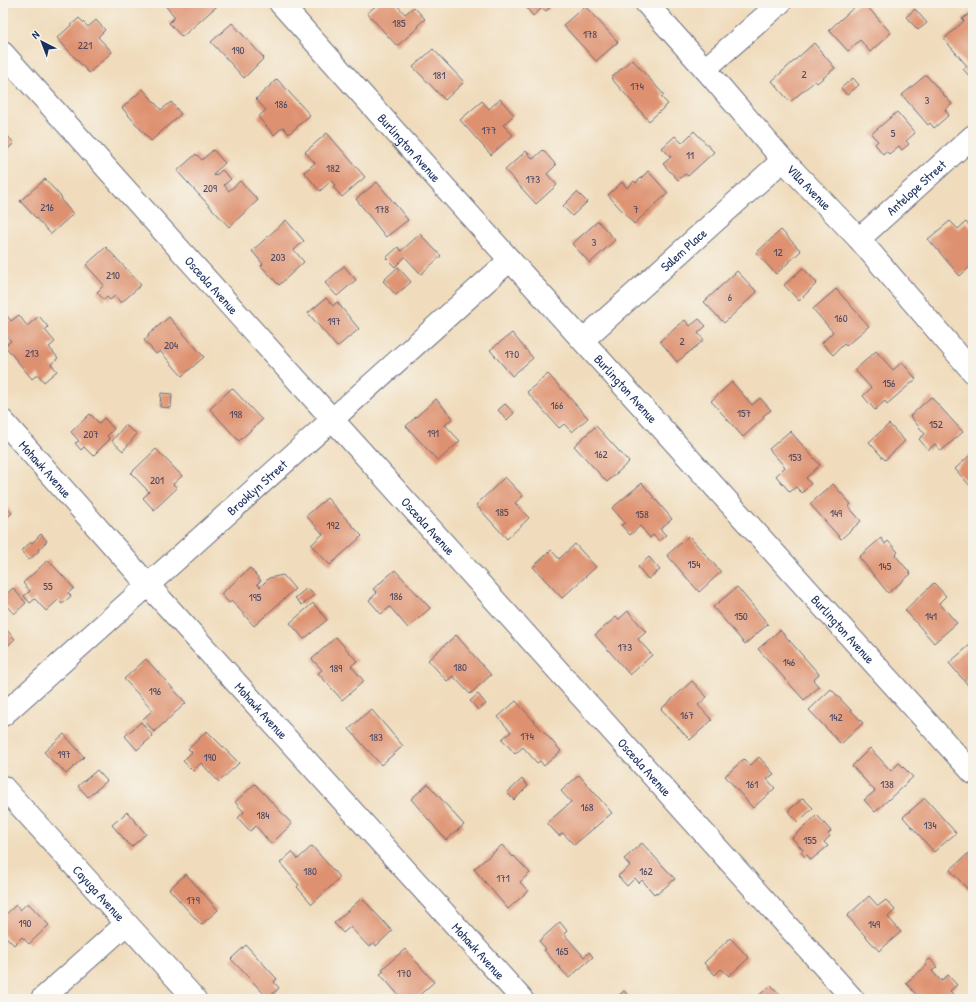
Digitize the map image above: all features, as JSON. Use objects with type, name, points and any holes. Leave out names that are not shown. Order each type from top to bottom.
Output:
[{"type":"street","name":"Burlington Avenue","points":[[280,3],[973,773]]},
{"type":"street","name":"Villa Avenue","points":[[646,3],[783,160],[858,239],[973,372]]},
{"type":"street","points":[[705,69],[780,3]]},
{"type":"street","name":"Osceola Avenue","points":[[3,53],[853,999]]},
{"type":"street","name":"Antelope Street","points":[[858,239],[973,136]]},
{"type":"street","name":"Salem Place","points":[[583,340],[783,160]]},
{"type":"street","name":"Brooklyn Street","points":[[3,715],[510,260]]},
{"type":"street","name":"Mohawk Avenue","points":[[3,421],[148,586],[522,999]]},
{"type":"street","name":"Cayuga Avenue","points":[[3,787],[195,999]]},
{"type":"street","points":[[42,999],[126,924]]},
{"type":"building","points":[[163,3],[214,3],[217,6],[182,37],[169,23],[175,17]]},
{"type":"building","points":[[379,3],[395,3],[405,14],[414,7],[425,19],[417,26],[419,27],[397,46],[367,13]]},
{"type":"building","points":[[523,3],[555,3],[546,11],[542,8],[533,16]]},
{"type":"building","points":[[859,3],[864,3],[891,33],[870,52],[860,40],[848,51],[829,30]]},
{"type":"building","points":[[585,6],[618,42],[596,61],[563,25]]},
{"type":"building","points":[[915,9],[927,23],[918,30],[906,17]]},
{"type":"building","points":[[972,12],[972,79],[963,69],[967,66],[944,39],[964,21],[962,19]]},
{"type":"building","points":[[79,18],[88,27],[96,20],[105,30],[98,37],[112,52],[89,73],[57,38]]},
{"type":"building","points":[[232,23],[264,58],[244,78],[211,42]]},
{"type":"building","points":[[814,43],[835,68],[817,83],[815,81],[790,102],[772,81]]},
{"type":"building","points":[[433,49],[464,82],[445,100],[413,67]]},
{"type":"building","points":[[632,59],[664,95],[661,97],[668,104],[649,121],[611,78]]},
{"type":"building","points":[[926,75],[952,104],[945,110],[949,115],[934,128],[930,123],[928,125],[902,95]]},
{"type":"building","points":[[853,78],[859,85],[847,95],[841,88]]},
{"type":"building","points":[[277,79],[310,115],[289,134],[283,127],[274,135],[258,117],[266,110],[256,99]]},
{"type":"building","points":[[143,89],[161,110],[171,102],[181,114],[151,141],[122,108]]},
{"type":"building","points":[[500,99],[514,115],[503,125],[513,135],[491,155],[460,120],[482,101],[489,109]]},
{"type":"building","points":[[897,112],[915,133],[906,141],[909,144],[902,150],[899,146],[889,154],[886,151],[883,154],[875,144],[878,141],[871,134]]},
{"type":"building","points":[[3,131],[14,143],[3,154]]},
{"type":"building","points":[[694,131],[714,152],[688,176],[685,174],[678,180],[663,164],[671,157],[662,148],[675,136],[682,143]]},
{"type":"building","points":[[327,133],[365,177],[342,197],[333,187],[335,185],[331,181],[320,191],[304,172],[315,163],[305,152]]},
{"type":"building","points":[[213,150],[225,163],[213,174],[215,176],[222,170],[231,179],[224,185],[229,191],[240,181],[258,200],[229,227],[177,171],[196,154],[202,160]]},
{"type":"building","points":[[543,150],[556,165],[547,174],[557,185],[536,204],[505,170],[526,151],[533,159]]},
{"type":"building","points":[[648,171],[668,193],[634,224],[608,195],[622,182],[627,188],[634,181],[636,183]]},
{"type":"building","points":[[45,179],[62,198],[61,200],[73,214],[51,234],[20,201]]},
{"type":"building","points":[[377,182],[408,220],[386,237],[356,199]]},
{"type":"building","points":[[577,192],[587,202],[572,216],[563,206]]},
{"type":"building","points":[[286,220],[304,241],[294,250],[304,262],[279,285],[261,266],[263,264],[252,251]]},
{"type":"building","points":[[598,221],[615,240],[590,263],[572,244]]},
{"type":"building","points":[[950,221],[958,229],[966,222],[973,230],[973,264],[960,276],[928,239]]},
{"type":"building","points":[[781,230],[801,251],[776,274],[756,253]]},
{"type":"building","points":[[420,234],[441,256],[421,274],[405,257],[395,267],[386,258],[398,247],[401,251]]},
{"type":"building","points":[[106,247],[141,285],[121,303],[115,296],[110,300],[107,297],[104,300],[97,292],[104,285],[86,265]]},
{"type":"building","points":[[344,266],[356,280],[337,296],[325,283]]},
{"type":"building","points":[[398,267],[411,282],[396,295],[383,281]]},
{"type":"building","points":[[803,268],[817,283],[799,301],[784,285]]},
{"type":"building","points":[[737,271],[757,292],[724,323],[704,302]]},
{"type":"building","points":[[836,289],[869,326],[846,346],[844,344],[833,355],[822,343],[833,332],[813,309]]},
{"type":"building","points":[[326,298],[333,306],[337,302],[359,329],[337,347],[308,313]]},
{"type":"building","points":[[5,313],[11,321],[19,315],[27,326],[39,316],[48,327],[45,330],[55,342],[49,347],[58,358],[51,364],[57,371],[44,382],[38,374],[32,379],[5,346],[11,341],[3,332],[3,329],[5,328],[3,326],[3,315]]},
{"type":"building","points":[[169,317],[204,357],[182,376],[160,351],[156,354],[144,340]]},
{"type":"building","points":[[699,319],[706,326],[698,333],[704,340],[677,362],[660,341],[685,320],[690,326]]},
{"type":"building","points":[[512,333],[533,358],[512,376],[490,350]]},
{"type":"building","points":[[876,351],[893,370],[902,362],[916,379],[887,404],[885,401],[875,410],[863,396],[871,388],[855,370]]},
{"type":"building","points":[[548,374],[588,418],[572,432],[564,424],[559,428],[527,392]]},
{"type":"building","points":[[732,382],[752,405],[760,398],[771,410],[763,416],[764,418],[743,437],[711,401]]},
{"type":"building","points":[[232,388],[262,420],[239,441],[210,409]]},
{"type":"building","points":[[161,393],[172,394],[171,408],[160,407]]},
{"type":"building","points":[[931,397],[963,432],[941,451],[935,444],[928,450],[919,439],[925,434],[910,416]]},
{"type":"building","points":[[436,399],[453,418],[445,425],[460,441],[438,461],[406,426]]},
{"type":"building","points":[[505,404],[514,413],[507,420],[498,410]]},
{"type":"building","points":[[90,414],[99,423],[104,418],[114,429],[107,436],[110,439],[93,456],[84,447],[81,450],[75,443],[79,441],[71,432]]},
{"type":"building","points":[[889,424],[905,441],[885,460],[869,442]]},
{"type":"building","points":[[125,425],[137,434],[123,451],[112,441]]},
{"type":"building","points":[[596,426],[629,462],[607,482],[574,446]]},
{"type":"building","points":[[790,431],[820,465],[806,478],[811,484],[802,493],[796,487],[790,492],[776,476],[785,467],[769,449]]},
{"type":"building","points":[[156,449],[182,476],[173,484],[177,488],[154,510],[143,498],[149,492],[131,473]]},
{"type":"building","points":[[973,452],[973,489],[955,469]]},
{"type":"building","points":[[505,477],[523,496],[515,503],[529,518],[507,539],[476,505]]},
{"type":"building","points":[[642,483],[672,519],[660,529],[666,535],[659,541],[653,535],[650,538],[640,526],[630,535],[621,525],[625,523],[612,508]]},
{"type":"building","points":[[833,484],[851,504],[848,506],[861,521],[841,539],[810,504]]},
{"type":"building","points":[[327,498],[362,536],[330,565],[311,545],[323,534],[306,516]]},
{"type":"building","points":[[3,503],[12,513],[3,521]]},
{"type":"building","points":[[41,534],[47,541],[29,560],[21,551]]},
{"type":"building","points":[[689,536],[721,572],[699,592],[667,555]]},
{"type":"building","points":[[881,538],[885,544],[888,541],[898,552],[895,555],[911,574],[888,593],[859,557]]},
{"type":"building","points":[[575,544],[596,567],[562,598],[533,567],[551,550],[559,559]]},
{"type":"building","points":[[649,557],[660,570],[648,579],[638,567]]},
{"type":"building","points":[[48,560],[74,588],[68,593],[71,596],[62,604],[58,600],[46,611],[35,599],[30,603],[24,596],[30,591],[23,583]]},
{"type":"building","points":[[250,568],[261,581],[257,584],[260,587],[269,578],[283,575],[295,589],[254,626],[232,601],[229,603],[221,594]]},
{"type":"building","points":[[395,570],[430,608],[408,628],[390,607],[381,614],[369,600],[377,593],[373,589]]},
{"type":"building","points":[[934,583],[946,596],[939,603],[957,623],[934,643],[905,610]]},
{"type":"building","points":[[737,587],[768,624],[745,644],[713,607]]},
{"type":"building","points":[[13,588],[26,603],[14,614],[3,602],[3,597]]},
{"type":"building","points":[[307,588],[314,595],[302,605],[295,598]]},
{"type":"building","points":[[313,603],[327,620],[304,639],[290,623]]},
{"type":"building","points":[[628,611],[646,632],[638,639],[652,655],[630,675],[595,635],[616,617],[619,619]]},
{"type":"building","points":[[3,626],[15,639],[3,650]]},
{"type":"building","points":[[780,630],[819,674],[813,680],[819,687],[804,700],[758,649]]},
{"type":"building","points":[[456,635],[491,675],[470,694],[453,676],[447,681],[428,660]]},
{"type":"building","points":[[336,637],[357,661],[351,666],[364,681],[342,700],[318,673],[322,670],[312,659]]},
{"type":"building","points":[[971,644],[973,646],[973,691],[949,663]]},
{"type":"building","points":[[146,659],[186,703],[154,732],[143,719],[153,710],[124,679]]},
{"type":"building","points":[[692,681],[707,697],[698,705],[712,720],[690,740],[661,709]]},
{"type":"building","points":[[831,689],[863,723],[841,744],[809,710]]},
{"type":"building","points":[[478,694],[486,704],[478,710],[470,701]]},
{"type":"building","points":[[516,701],[561,751],[544,766],[540,761],[537,763],[523,747],[515,754],[502,739],[511,732],[498,717]]},
{"type":"building","points":[[371,709],[403,746],[381,765],[349,729]]},
{"type":"building","points":[[141,722],[153,736],[137,750],[125,736]]},
{"type":"building","points":[[207,731],[239,763],[219,782],[201,763],[193,771],[183,761],[192,752],[188,749]]},
{"type":"building","points":[[64,734],[84,757],[66,774],[44,752]]},
{"type":"building","points":[[870,748],[891,771],[899,763],[913,777],[875,812],[864,800],[875,791],[852,766]]},
{"type":"building","points":[[759,757],[774,774],[767,779],[775,788],[753,808],[725,776],[744,759],[750,766]]},
{"type":"building","points":[[97,770],[107,781],[88,797],[78,786]]},
{"type":"building","points":[[579,775],[612,813],[574,845],[563,833],[559,836],[547,823],[571,802],[561,791]]},
{"type":"building","points":[[522,779],[528,786],[514,800],[507,793]]},
{"type":"building","points":[[255,784],[292,824],[271,844],[256,826],[250,831],[238,818],[244,812],[235,802]]},
{"type":"building","points":[[428,784],[464,825],[446,840],[411,799]]},
{"type":"building","points":[[803,798],[813,808],[798,822],[788,811]]},
{"type":"building","points":[[925,798],[956,833],[934,852],[903,817]]},
{"type":"building","points":[[127,812],[146,834],[131,847],[112,825]]},
{"type":"building","points":[[817,815],[831,831],[828,834],[830,836],[824,842],[828,846],[811,860],[807,855],[805,857],[801,852],[803,850],[792,838]]},
{"type":"building","points":[[642,843],[675,879],[657,894],[656,892],[654,894],[642,880],[639,883],[635,878],[627,886],[618,876],[630,866],[624,859]]},
{"type":"building","points":[[502,845],[530,873],[520,882],[528,891],[508,909],[474,869]]},
{"type":"building","points":[[312,846],[340,878],[312,904],[297,887],[299,885],[280,863],[292,852],[298,859]]},
{"type":"building","points":[[972,850],[973,851],[973,895],[950,870]]},
{"type":"building","points":[[186,874],[218,910],[201,925],[169,889]]},
{"type":"building","points":[[869,896],[878,906],[886,900],[895,910],[888,917],[901,932],[879,951],[847,916]]},
{"type":"building","points":[[362,898],[392,931],[376,946],[374,943],[369,947],[350,927],[343,933],[334,923]]},
{"type":"building","points":[[28,903],[49,925],[29,944],[22,937],[14,945],[3,934],[3,921],[6,918],[4,916],[16,905],[20,910]]},
{"type":"building","points":[[560,922],[567,931],[564,934],[584,957],[589,952],[593,957],[569,978],[544,950],[546,949],[539,941]]},
{"type":"building","points":[[730,938],[749,958],[729,976],[721,969],[715,975],[704,963]]},
{"type":"building","points":[[246,945],[277,979],[274,982],[279,988],[268,998],[231,959]]},
{"type":"building","points":[[405,949],[434,982],[415,999],[410,999],[408,997],[406,999],[402,999],[380,974],[384,971],[382,969]]},
{"type":"building","points":[[930,959],[937,967],[932,971],[941,981],[948,975],[957,985],[950,991],[954,995],[950,998],[951,999],[920,999],[906,983],[927,965],[925,963]]},
{"type":"building","points":[[771,985],[784,999],[747,999],[752,995],[756,998]]},
{"type":"building","points":[[624,991],[631,999],[615,999]]}]
